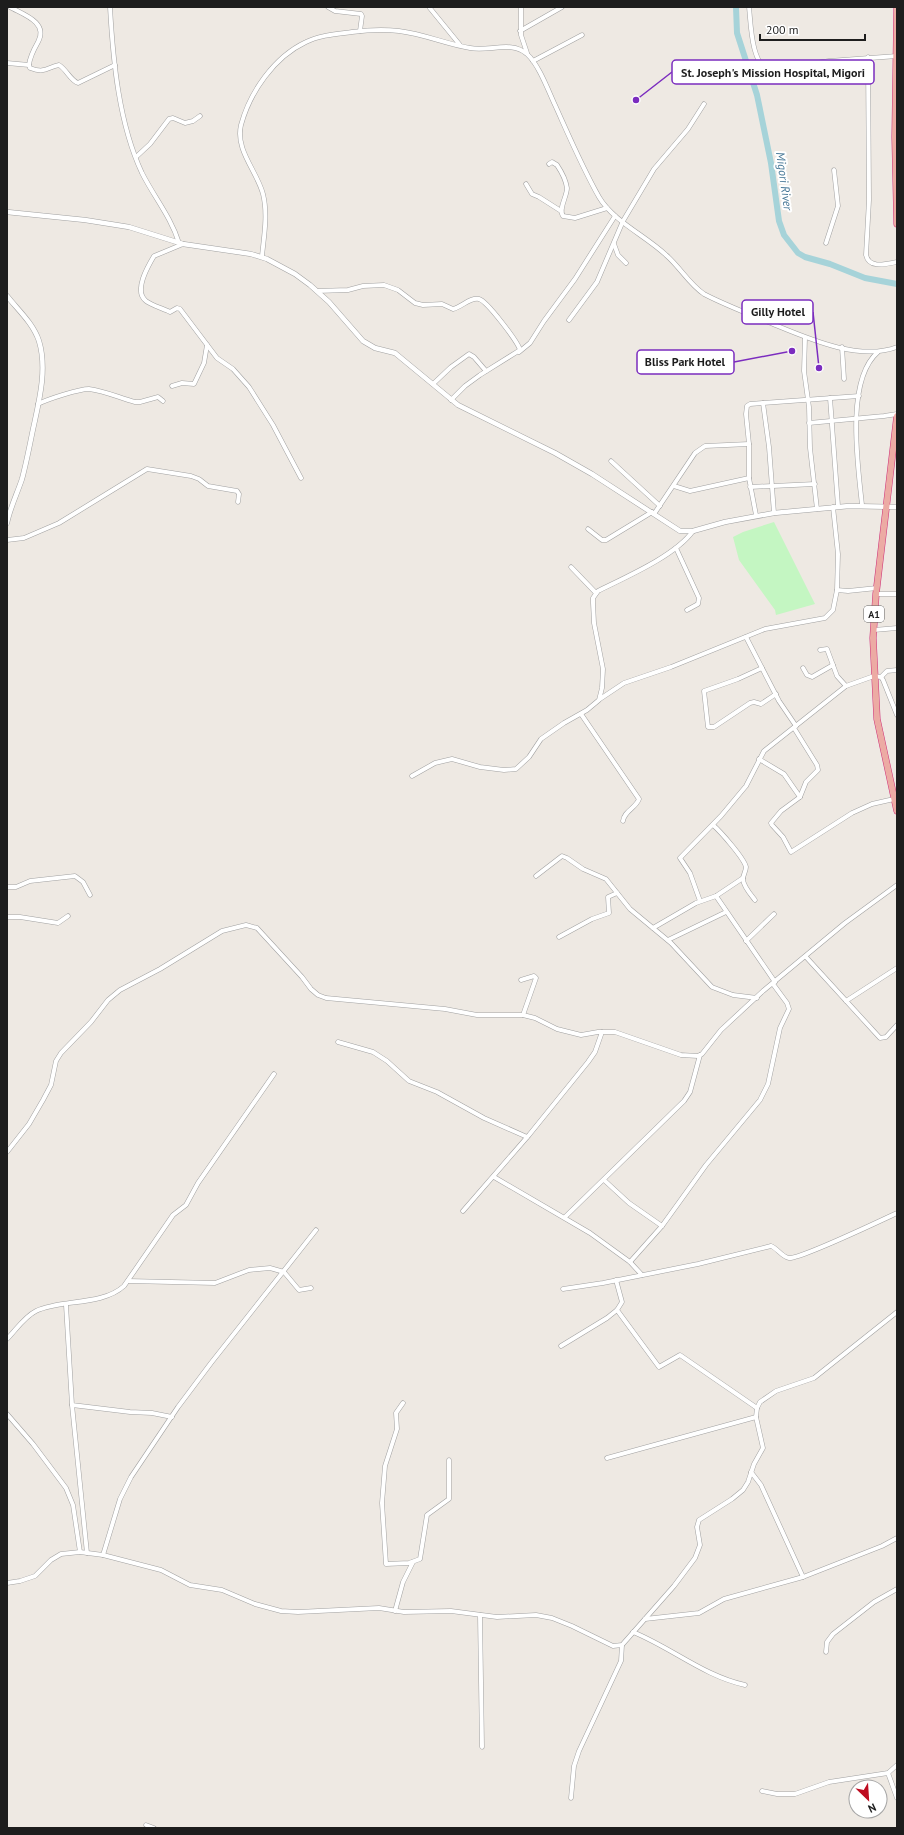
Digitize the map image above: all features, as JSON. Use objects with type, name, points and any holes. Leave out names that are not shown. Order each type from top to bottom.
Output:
[{"type":"highway","points":[[897,7],[897,224]]},
{"type":"highway","name":"A1","points":[[897,415],[895,449],[886,506],[876,591],[874,630],[874,676],[880,736],[897,811]]},
{"type":"street","points":[[10,7],[34,21],[40,27],[40,36],[32,53],[29,65]]},
{"type":"street","points":[[110,7],[115,65],[120,100],[136,157],[142,173],[172,223],[181,244]]},
{"type":"street","points":[[329,7],[334,11],[361,14],[360,31]]},
{"type":"street","points":[[429,7],[460,45]]},
{"type":"street","points":[[521,7],[520,31],[527,54],[533,61],[581,163],[607,208],[615,216],[664,253],[704,294],[805,338],[842,347],[878,352],[897,346]]},
{"type":"street","points":[[520,31],[562,7]]},
{"type":"street","points":[[749,7],[750,25],[756,56],[761,65],[768,71],[774,72],[804,64],[868,57],[897,56]]},
{"type":"street","points":[[262,256],[265,224],[264,197],[256,174],[240,141],[240,132],[244,117],[262,80],[294,49],[313,39],[360,31],[398,30],[433,37],[474,49],[508,47],[527,54]]},
{"type":"street","points":[[533,61],[582,35]]},
{"type":"street","points":[[868,57],[868,200],[866,255],[868,261],[873,264],[897,262]]},
{"type":"street","points":[[7,63],[29,65],[32,69],[39,70],[50,69],[59,65],[67,71],[74,81],[78,83],[83,82],[102,70],[115,65]]},
{"type":"street","points":[[569,320],[597,282],[623,221],[659,162],[688,129],[704,104]]},
{"type":"street","points":[[136,157],[150,144],[170,118],[185,123],[200,116]]},
{"type":"street","points":[[549,164],[552,162],[557,165],[567,187],[561,211]]},
{"type":"street","points":[[826,243],[838,206],[834,170]]},
{"type":"street","points":[[526,184],[532,194],[539,196],[561,211],[562,215],[566,217],[575,218],[607,208]]},
{"type":"street","points":[[7,212],[85,220],[129,227],[181,244],[262,256],[295,274],[317,291],[363,341],[375,348],[395,353],[451,400],[466,410],[555,452],[653,513],[676,530],[693,531],[756,515],[774,513],[862,505],[897,507]]},
{"type":"street","points":[[451,400],[465,386],[486,371],[519,352],[530,343],[544,321],[575,279],[615,216]]},
{"type":"street","points":[[181,244],[154,256],[144,274],[142,295],[147,302],[170,312],[177,308],[180,309],[217,358],[233,369],[250,389],[273,425],[301,478]]},
{"type":"street","points":[[614,244],[618,255],[626,263]]},
{"type":"street","points":[[609,255],[618,255]]},
{"type":"street","points":[[317,291],[348,290],[363,286],[384,285],[398,290],[415,302],[424,305],[442,304],[450,309],[456,309],[472,300],[479,299],[484,301],[499,318],[519,348],[519,352]]},
{"type":"street","points":[[7,296],[29,322],[39,341],[42,366],[38,404],[24,469],[7,522]]},
{"type":"street","points":[[805,338],[803,358],[808,399],[816,509]]},
{"type":"street","points":[[172,386],[179,383],[194,384],[204,363],[207,345]]},
{"type":"street","points":[[842,347],[844,379]]},
{"type":"street","points":[[862,505],[855,418],[858,396],[867,365],[878,352]]},
{"type":"street","points":[[433,384],[451,367],[469,354],[477,359],[486,371]]},
{"type":"street","points":[[38,404],[51,398],[90,389],[135,402],[158,397],[163,401]]},
{"type":"street","points":[[756,515],[749,478],[749,444],[746,408],[750,404],[858,396]]},
{"type":"street","points":[[412,776],[435,763],[452,759],[480,767],[504,770],[516,769],[529,757],[541,739],[564,723],[581,714],[624,683],[652,674],[771,627],[825,618],[833,610],[837,590],[838,554],[830,398]]},
{"type":"street","points":[[764,403],[773,486],[774,513]]},
{"type":"street","points":[[810,423],[897,415]]},
{"type":"street","points":[[588,529],[602,540],[606,540],[653,513],[660,506],[674,486],[694,453],[702,447],[749,444]]},
{"type":"street","points":[[611,461],[660,506]]},
{"type":"street","points":[[7,540],[24,538],[59,523],[148,469],[191,476],[199,479],[208,486],[237,491],[239,494],[238,502]]},
{"type":"street","points":[[674,486],[690,492],[749,478]]},
{"type":"street","points":[[750,487],[815,484]]},
{"type":"street","points":[[599,700],[602,693],[603,670],[593,610],[593,598],[596,593],[676,548],[685,541],[693,531]]},
{"type":"street","points":[[676,548],[691,576],[699,598],[698,604],[687,610]]},
{"type":"street","points":[[571,566],[596,593]]},
{"type":"street","points":[[837,590],[862,590],[897,594]]},
{"type":"street","points":[[874,630],[897,628]]},
{"type":"street","points":[[746,637],[818,768],[817,772],[805,784],[800,797],[781,811],[771,823],[783,837],[792,852],[852,813],[872,804],[894,799]]},
{"type":"street","points":[[820,650],[827,649],[840,681],[846,686]]},
{"type":"street","points":[[803,668],[807,675],[812,676],[833,665]]},
{"type":"street","points":[[762,668],[738,679],[704,691],[708,728],[714,727],[750,703],[754,702],[761,704],[776,694]]},
{"type":"street","points":[[881,677],[887,671],[897,670]]},
{"type":"street","points":[[700,901],[688,871],[680,859],[713,825],[746,786],[764,750],[846,686],[874,676],[881,677]]},
{"type":"street","points":[[881,677],[897,715]]},
{"type":"street","points":[[581,714],[638,797],[639,801],[624,816],[623,821]]},
{"type":"street","points":[[759,759],[784,774],[800,797]]},
{"type":"street","points":[[713,825],[726,838],[743,860],[746,867],[743,878],[745,885],[756,900]]},
{"type":"street","points":[[536,876],[555,860],[564,856],[583,869],[603,877],[634,913],[668,940],[715,989],[733,995],[757,998]]},
{"type":"street","points":[[7,887],[16,887],[30,882],[75,876],[83,882],[90,895]]},
{"type":"street","points":[[653,928],[700,901],[716,896],[743,878]]},
{"type":"street","points":[[564,1217],[604,1180],[687,1097],[693,1084],[700,1055],[721,1030],[845,923],[897,886]]},
{"type":"street","points":[[559,937],[586,921],[609,913],[608,897],[617,894]]},
{"type":"street","points":[[630,1262],[662,1226],[706,1165],[757,1105],[767,1088],[780,1028],[789,1009],[787,1003],[716,896]]},
{"type":"street","points":[[668,940],[726,912]]},
{"type":"street","points":[[746,941],[774,914]]},
{"type":"street","points":[[7,917],[20,917],[59,923],[68,916]]},
{"type":"street","points":[[7,1152],[28,1124],[43,1100],[51,1085],[56,1061],[61,1053],[91,1022],[108,1000],[120,990],[160,969],[209,938],[229,929],[249,925],[260,931],[302,976],[311,989],[323,997],[452,1010],[467,1014],[523,1015],[535,1018],[557,1029],[581,1035],[602,1032],[619,1033],[681,1055],[700,1055]]},
{"type":"street","points":[[806,957],[880,1038],[885,1038],[897,1025]]},
{"type":"street","points":[[846,1001],[897,968]]},
{"type":"street","points":[[521,980],[530,977],[536,978],[523,1015]]},
{"type":"street","points":[[463,1211],[494,1177],[593,1056],[602,1032]]},
{"type":"street","points":[[338,1042],[373,1052],[387,1061],[409,1082],[437,1092],[484,1118],[527,1137]]},
{"type":"street","points":[[7,1339],[33,1313],[45,1308],[83,1302],[122,1289],[173,1214],[186,1205],[198,1183],[274,1074]]},
{"type":"street","points":[[494,1177],[590,1233],[630,1262],[642,1275]]},
{"type":"street","points":[[604,1180],[629,1203],[662,1226]]},
{"type":"street","points":[[563,1289],[717,1260],[771,1246],[786,1257],[796,1256],[897,1213]]},
{"type":"street","points":[[102,1555],[122,1492],[211,1362],[316,1230]]},
{"type":"street","points":[[128,1281],[215,1283],[242,1272],[254,1269],[270,1268],[284,1272],[299,1290],[311,1288]]},
{"type":"street","points":[[561,1346],[607,1318],[617,1310],[622,1302],[616,1280]]},
{"type":"street","points":[[66,1305],[72,1405],[87,1553]]},
{"type":"street","points":[[617,1310],[659,1367],[680,1355],[757,1408]]},
{"type":"street","points":[[571,1798],[576,1758],[621,1661],[622,1645],[682,1576],[697,1553],[700,1545],[697,1527],[699,1520],[737,1494],[748,1482],[751,1472],[763,1448],[756,1417],[757,1408],[764,1399],[776,1391],[814,1378],[897,1312]]},
{"type":"street","points":[[403,1403],[396,1413],[397,1429],[385,1466],[382,1503],[384,1556],[387,1564],[413,1562],[420,1559],[428,1514],[449,1499],[449,1460]]},
{"type":"street","points":[[72,1405],[152,1413],[172,1417]]},
{"type":"street","points":[[7,1414],[33,1444],[66,1488],[73,1505],[80,1552]]},
{"type":"street","points":[[607,1458],[756,1417]]},
{"type":"street","points":[[751,1472],[761,1485],[803,1576]]},
{"type":"street","points":[[645,1619],[698,1613],[732,1596],[803,1576],[882,1546],[897,1538]]},
{"type":"street","points":[[7,1583],[20,1581],[35,1576],[51,1560],[61,1554],[80,1552],[102,1555],[161,1570],[190,1585],[222,1590],[255,1604],[281,1611],[298,1612],[379,1608],[395,1611],[451,1611],[480,1615],[547,1617],[572,1626],[608,1644],[616,1646],[622,1645]]},
{"type":"street","points":[[395,1611],[403,1582],[413,1562]]},
{"type":"street","points":[[826,1652],[827,1642],[833,1634],[874,1602],[897,1589]]},
{"type":"street","points":[[480,1615],[482,1747]]},
{"type":"street","points":[[633,1632],[673,1652],[706,1672],[728,1681],[745,1685]]},
{"type":"street","points":[[762,1791],[777,1794],[802,1792],[829,1782],[888,1773],[897,1765]]},
{"type":"street","points":[[888,1773],[897,1798]]},
{"type":"street","points":[[146,1825],[154,1828]]},
{"type":"green space","points":[[774,522],[815,604],[776,615],[775,610],[739,560],[733,537],[743,532]]},
{"type":"waterway","name":"Migori River","points":[[736,7],[737,33],[757,95],[771,163],[779,221],[784,235],[798,253],[805,257],[830,264],[865,278],[897,284]]},
{"type":"place","name":"St. Joseph's Mission Hospital, Migori","points":[[636,100]]},
{"type":"place","name":"Bliss Park Hotel","points":[[792,351]]},
{"type":"place","name":"Gilly Hotel","points":[[819,368]]}]
